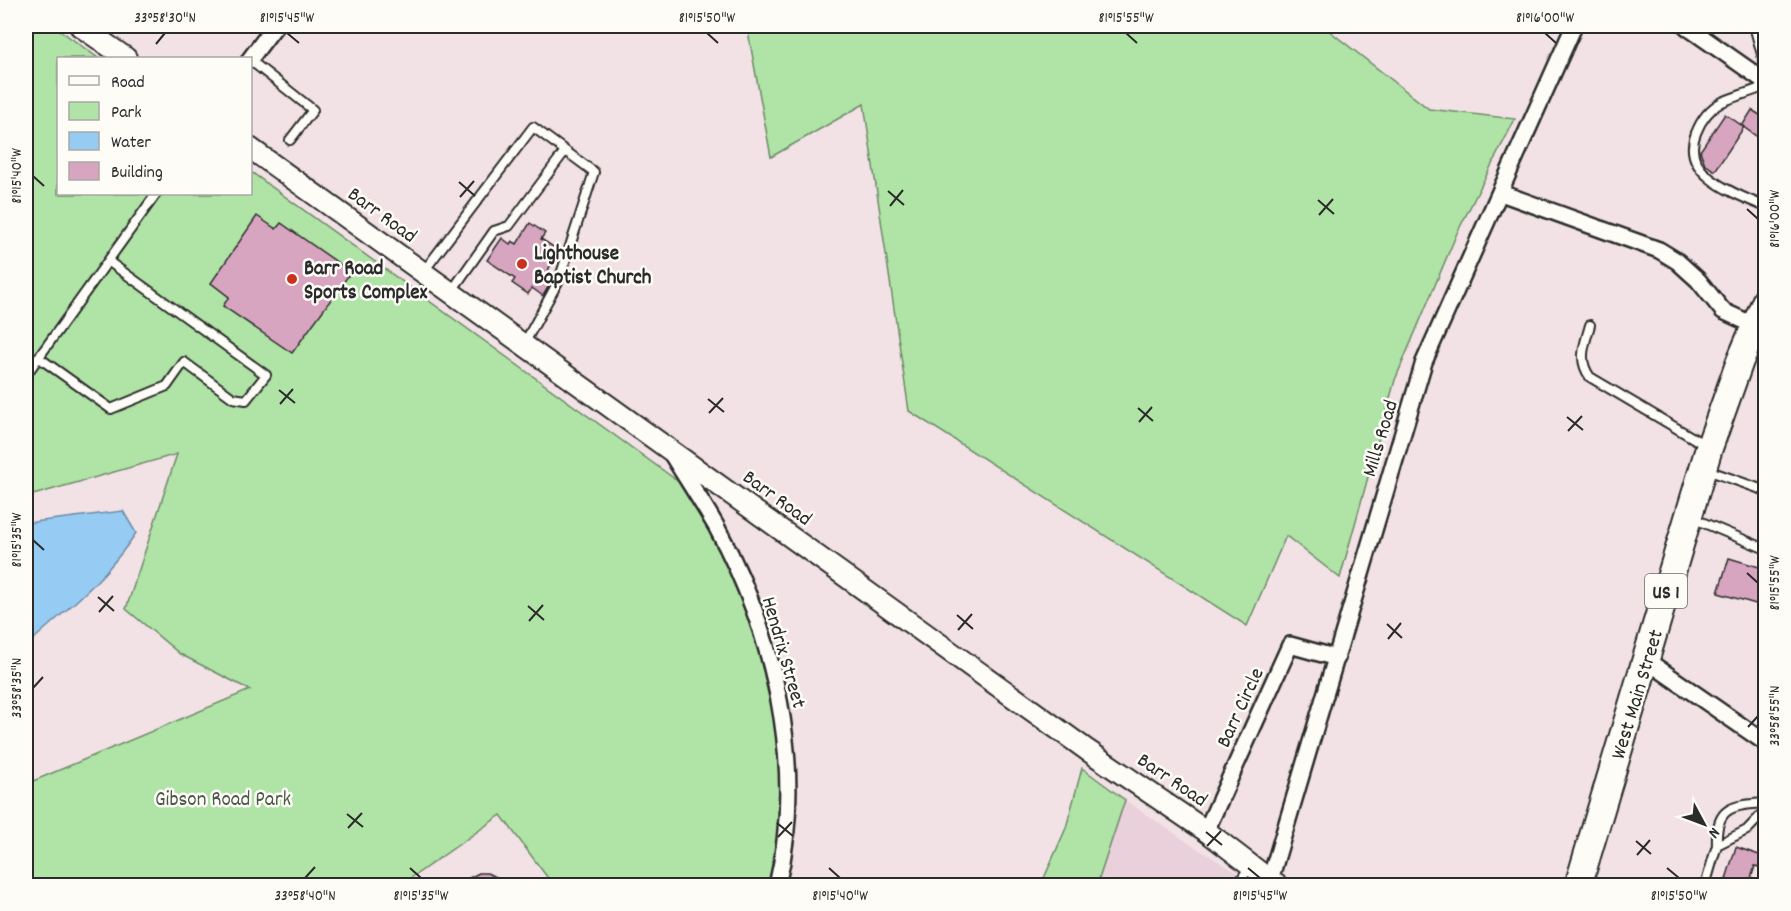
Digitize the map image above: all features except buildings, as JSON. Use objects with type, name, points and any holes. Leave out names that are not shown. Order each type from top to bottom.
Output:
[{"type":"main road","name":"West Main Street","points":[[1578,885],[1706,458],[1760,328],[1766,300]]},
{"type":"street","points":[[80,26],[125,57]]},
{"type":"street","points":[[252,57],[275,26]]},
{"type":"street","name":"Mills Road","points":[[1274,883],[1337,658],[1424,363],[1446,309],[1501,193],[1574,26]]},
{"type":"street","points":[[1686,26],[1766,82]]},
{"type":"street","name":"Barr Road","points":[[252,149],[1087,750],[1206,831],[1274,883]]},
{"type":"street","points":[[1501,193],[1659,250],[1691,274],[1723,311],[1760,328]]},
{"type":"street","name":"Hendrix Street","points":[[669,448],[716,527],[734,564],[771,667],[783,722],[789,790],[786,834],[777,885]]},
{"type":"street","name":"Barr Circle","points":[[1206,831],[1290,645],[1337,658]]},
{"type":"street","points":[[1646,660],[1766,743]]},
{"type":"lane","points":[[1754,26],[1766,69]]},
{"type":"lane","points":[[252,61],[313,110],[290,140]]},
{"type":"lane","points":[[1766,86],[1721,103],[1707,114],[1694,137],[1692,152],[1696,166],[1714,181],[1766,207]]},
{"type":"lane","points":[[424,272],[533,127],[594,172],[559,280],[524,344]]},
{"type":"lane","points":[[452,292],[494,231],[509,226],[565,151]]},
{"type":"lane","points":[[26,375],[155,195]]},
{"type":"lane","points":[[39,357],[111,409],[167,386],[184,362],[233,398],[246,400],[266,375],[108,261]]},
{"type":"lane","points":[[1590,325],[1582,352],[1584,369],[1590,377],[1706,458],[1766,491]]},
{"type":"lane","points":[[1688,516],[1766,549]]},
{"type":"lane","points":[[1705,885],[1717,845],[1717,823],[1728,809],[1743,804],[1766,803]]},
{"type":"lane","points":[[1717,845],[1747,830],[1766,810]]},
{"type":"lane","points":[[1237,885],[1251,865]]},
{"type":"shaded area","points":[[1125,800],[1196,848],[1258,885],[1097,886]]},
{"type":"green space","name":"Gibson Road Park","points":[[26,26],[54,26],[97,57],[57,57],[57,195],[252,195],[252,173],[697,495],[734,564],[783,722],[777,885],[553,885],[501,815],[401,885],[26,885],[26,784],[250,690],[180,654],[126,609],[177,454],[26,497]]},
{"type":"green space","points":[[747,26],[1323,26],[1429,109],[1515,119],[1457,233],[1395,380],[1340,578],[1286,536],[1247,626],[909,411],[864,104],[771,157]]},
{"type":"green space","points":[[1082,768],[1125,800],[1097,885],[1041,885],[1066,828]]},
{"type":"water","points":[[123,511],[136,533],[98,580],[26,646],[26,523]]},
{"type":"place","name":"Lighthouse Baptist Church","points":[[522,264]]},
{"type":"place","name":"Barr Road Sports Complex","points":[[292,279]]}]
